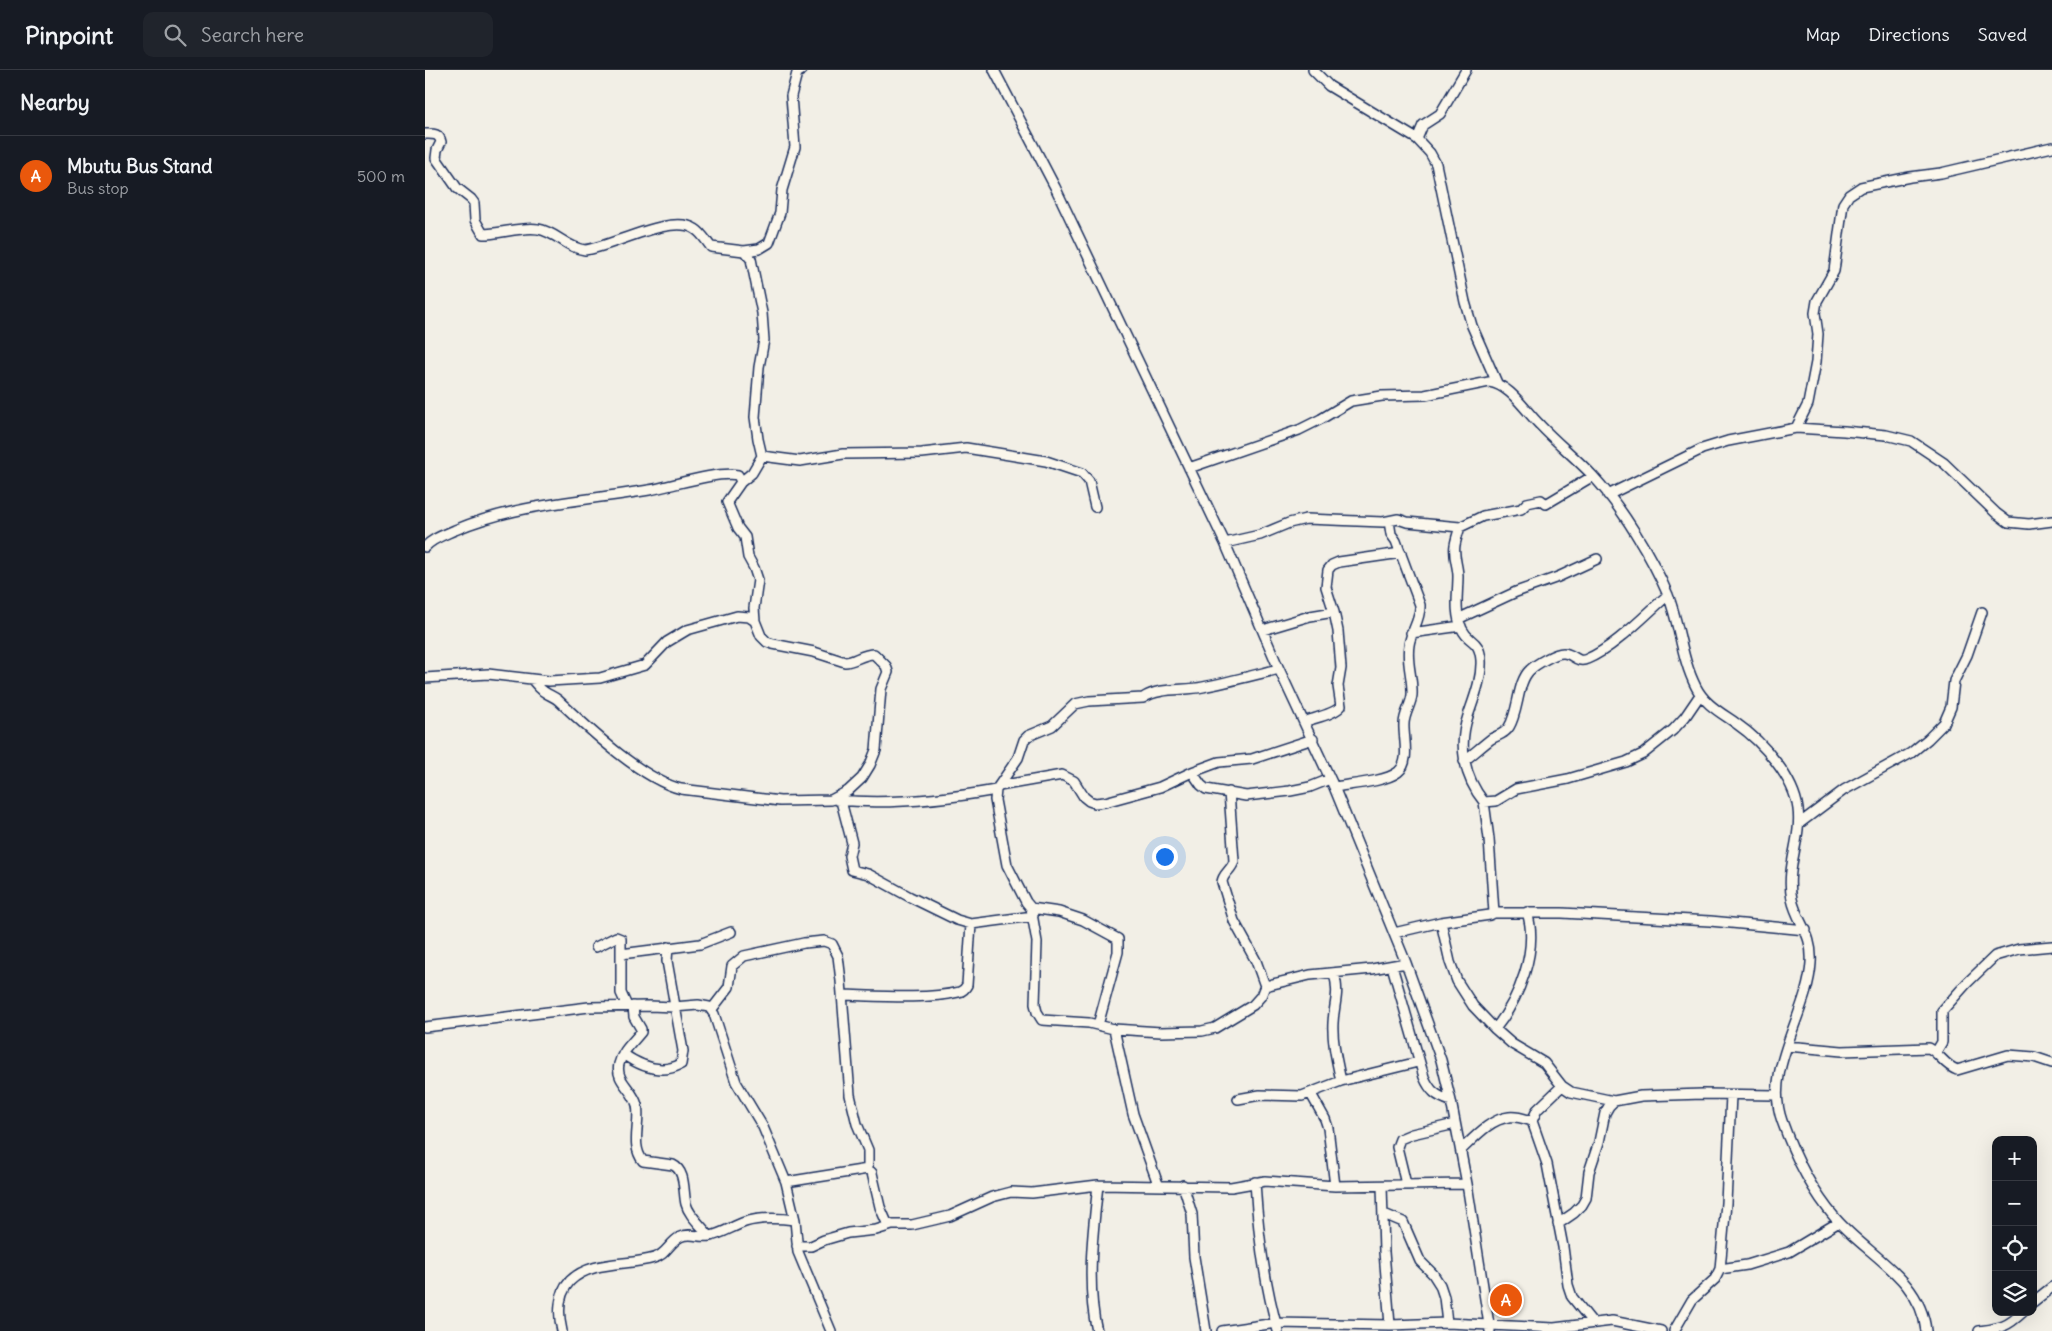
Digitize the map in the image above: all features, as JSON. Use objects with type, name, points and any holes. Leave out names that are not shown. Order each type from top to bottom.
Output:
[{"type":"street","points":[[425,134],[436,134],[440,137],[441,142],[435,158],[457,188],[474,203],[475,220],[483,234],[536,228],[550,232],[565,243],[585,250],[659,227],[681,226],[694,228],[711,247],[744,251],[759,249],[769,243],[780,213],[782,190],[795,147],[791,96],[797,73],[802,70]]},
{"type":"street","points":[[994,70],[1055,187],[1225,543],[1279,669],[1313,739],[1407,963],[1441,1060],[1451,1101],[1467,1184],[1489,1328]]},
{"type":"street","points":[[1313,70],[1329,86],[1417,139],[1430,153],[1436,164],[1465,302],[1472,326],[1497,383],[1512,394],[1540,426],[1593,476],[1608,495],[1638,539],[1668,595],[1695,686],[1716,710],[1747,732],[1780,767],[1795,795],[1800,823],[1790,886],[1792,900],[1809,939],[1811,964],[1806,988],[1787,1046],[1776,1095],[1781,1119],[1795,1150],[1823,1202],[1839,1222],[1891,1268],[1907,1286],[1918,1302],[1926,1331]]},
{"type":"street","points":[[1417,139],[1423,125],[1440,114],[1466,70]]},
{"type":"street","points":[[1796,428],[1808,404],[1816,362],[1818,334],[1815,313],[1817,301],[1834,271],[1843,204],[1849,195],[1861,187],[1941,173],[2052,147]]},
{"type":"street","points":[[744,251],[751,260],[762,313],[764,340],[759,367],[755,417],[757,439],[763,456]]},
{"type":"street","points":[[1189,468],[1299,430],[1351,401],[1382,396],[1425,394],[1482,383],[1497,383]]},
{"type":"street","points":[[1608,495],[1702,449],[1728,441],[1796,428],[1886,435],[1911,441],[1943,463],[2008,522],[2029,524],[2052,521]]},
{"type":"street","points":[[763,456],[800,460],[843,454],[922,453],[966,448],[1047,461],[1082,473],[1089,481],[1095,507]]},
{"type":"street","points":[[763,456],[752,473],[741,482],[727,502],[738,528],[745,537],[748,557],[758,580],[754,608],[755,621],[761,636],[767,642],[815,652],[845,662],[850,662],[865,654],[874,654],[886,666],[888,672],[881,689],[876,750],[870,766],[862,778],[848,791],[831,800]]},
{"type":"street","points":[[425,547],[437,538],[464,526],[514,511],[651,490],[677,482],[722,474],[738,475],[741,482]]},
{"type":"street","points":[[1225,543],[1260,535],[1289,523],[1305,519],[1389,522],[1398,519],[1407,522],[1460,527],[1483,516],[1521,509],[1527,503],[1541,500],[1545,504],[1593,476]]},
{"type":"street","points":[[1192,772],[1206,789],[1246,796],[1265,795],[1332,783],[1384,778],[1397,773],[1401,768],[1406,742],[1403,725],[1412,695],[1408,658],[1411,633],[1418,620],[1420,604],[1401,553],[1391,534],[1389,522]]},
{"type":"street","points":[[1460,527],[1455,544],[1458,574],[1457,606],[1460,622],[1467,636],[1477,644],[1481,660],[1479,678],[1467,719],[1463,749],[1464,761],[1472,785],[1484,802],[1489,839],[1494,913]]},
{"type":"street","points":[[1304,722],[1334,712],[1341,706],[1338,686],[1341,660],[1334,612],[1325,587],[1328,570],[1332,565],[1339,562],[1401,553]]},
{"type":"street","points":[[1411,633],[1460,622],[1516,592],[1558,577],[1597,559]]},
{"type":"street","points":[[1464,761],[1494,737],[1505,732],[1517,709],[1524,676],[1531,669],[1552,656],[1562,653],[1579,661],[1586,660],[1614,642],[1668,595]]},
{"type":"street","points":[[1263,630],[1304,618],[1334,612]]},
{"type":"street","points":[[1800,823],[1844,790],[1911,752],[1928,740],[1944,723],[1951,707],[1954,681],[1967,655],[1982,612]]},
{"type":"street","points":[[425,678],[488,674],[531,679],[577,680],[600,678],[645,666],[667,642],[687,630],[737,616],[749,617],[755,621]]},
{"type":"street","points":[[1229,792],[1233,867],[1224,876],[1222,882],[1234,921],[1256,961],[1265,986],[1264,991],[1253,1005],[1215,1028],[1189,1032],[1114,1029],[1098,1024],[1047,1021],[1039,1018],[1035,1004],[1037,942],[1032,912],[1007,865],[995,800],[998,788],[1018,758],[1022,744],[1028,736],[1052,726],[1075,704],[1089,701],[1143,698],[1157,693],[1200,688],[1279,669]]},
{"type":"street","points":[[531,679],[542,691],[555,698],[573,716],[626,758],[667,786],[779,801],[889,802],[967,795],[1062,775],[1074,781],[1084,798],[1095,803],[1160,787],[1219,762],[1252,759],[1313,739]]},
{"type":"street","points":[[1484,802],[1496,801],[1516,789],[1568,779],[1627,762],[1643,754],[1673,730],[1685,718],[1701,695]]},
{"type":"street","points":[[841,801],[851,843],[849,856],[852,870],[869,874],[910,898],[957,920],[971,924],[1005,921],[1032,912],[1059,912],[1083,920],[1118,939],[1118,952],[1098,1024]]},
{"type":"street","points":[[1394,933],[1441,922],[1494,913],[1527,912],[1710,921],[1806,930]]},
{"type":"street","points":[[1495,1029],[1507,1015],[1529,954],[1532,930],[1527,912]]},
{"type":"street","points":[[1441,922],[1450,962],[1457,981],[1473,1006],[1511,1044],[1544,1063],[1563,1086],[1571,1092],[1614,1101],[1641,1096],[1776,1095]]},
{"type":"street","points":[[843,995],[929,995],[965,990],[967,985],[971,924]]},
{"type":"street","points":[[621,954],[700,944],[731,932]]},
{"type":"street","points":[[596,947],[619,937],[621,939],[621,992],[641,1029],[641,1032],[623,1054],[619,1065],[619,1075],[634,1097],[637,1106],[637,1146],[639,1156],[643,1161],[678,1167],[681,1172],[686,1206],[709,1236]]},
{"type":"street","points":[[712,1009],[729,987],[732,966],[744,956],[814,942],[823,941],[832,944],[838,956],[843,995],[850,1095],[857,1124],[869,1157],[867,1169]]},
{"type":"street","points":[[1936,1052],[1942,1042],[1942,1012],[1989,961],[2003,953],[2052,946]]},
{"type":"street","points":[[623,1054],[647,1068],[665,1068],[681,1064],[683,1051],[667,961],[668,947]]},
{"type":"street","points":[[1265,986],[1310,976],[1407,963]]},
{"type":"street","points":[[1392,966],[1418,1062],[1431,1092],[1437,1097],[1451,1101]]},
{"type":"street","points":[[1334,973],[1338,997],[1333,1021],[1333,1032],[1341,1081]]},
{"type":"street","points":[[425,1027],[589,1007],[709,1006],[712,1009],[736,1082],[763,1127],[785,1182],[795,1220],[797,1246],[805,1272],[831,1331]]},
{"type":"street","points":[[1114,1029],[1133,1114],[1158,1184]]},
{"type":"street","points":[[1787,1046],[1842,1051],[1929,1048],[1936,1052],[1945,1063],[1957,1070],[2008,1055],[2034,1057],[2052,1063]]},
{"type":"street","points":[[1237,1099],[1260,1095],[1292,1097],[1311,1094],[1341,1081],[1418,1062]]},
{"type":"street","points":[[1563,1086],[1537,1110],[1532,1121],[1547,1164],[1570,1290],[1578,1306],[1592,1322]]},
{"type":"street","points":[[1311,1094],[1328,1128],[1335,1186]]},
{"type":"street","points":[[1674,1331],[1691,1300],[1715,1279],[1720,1269],[1726,1203],[1731,1095]]},
{"type":"street","points":[[1558,1224],[1574,1214],[1586,1198],[1589,1172],[1599,1142],[1605,1113],[1614,1101]]},
{"type":"street","points":[[1461,1150],[1490,1125],[1502,1118],[1515,1117],[1532,1121]]},
{"type":"street","points":[[1406,1184],[1397,1147],[1400,1138],[1455,1124]]},
{"type":"street","points":[[785,1182],[867,1169],[872,1173],[883,1216],[887,1223],[892,1225]]},
{"type":"street","points":[[797,1246],[811,1246],[849,1233],[877,1230],[892,1225],[912,1225],[950,1216],[1005,1193],[1032,1193],[1059,1188],[1158,1184],[1231,1187],[1265,1181],[1335,1186],[1467,1184]]},
{"type":"street","points":[[1255,1182],[1263,1266],[1267,1291],[1277,1327]]},
{"type":"street","points":[[1097,1331],[1093,1309],[1092,1237],[1098,1185]]},
{"type":"street","points":[[1183,1185],[1192,1214],[1194,1257],[1206,1331]]},
{"type":"street","points":[[1382,1186],[1384,1252],[1390,1325]]},
{"type":"street","points":[[1384,1214],[1403,1222],[1417,1257],[1441,1285],[1447,1323]]},
{"type":"street","points":[[562,1331],[560,1295],[572,1280],[582,1272],[595,1268],[656,1258],[665,1252],[675,1240],[684,1236],[709,1236],[746,1222],[762,1219],[795,1220]]},
{"type":"street","points":[[1720,1269],[1747,1265],[1789,1252],[1839,1222]]},
{"type":"street","points":[[2037,1299],[2052,1287]]},
{"type":"street","points":[[1979,1331],[1998,1330],[2018,1316]]},
{"type":"street","points":[[1222,1331],[1277,1327],[1447,1323],[1489,1328],[1554,1330],[1592,1322],[1612,1321],[1627,1327],[1661,1331]]},
{"type":"place","name":"Mbutu Bus Stand","points":[[1506,1300]]}]
